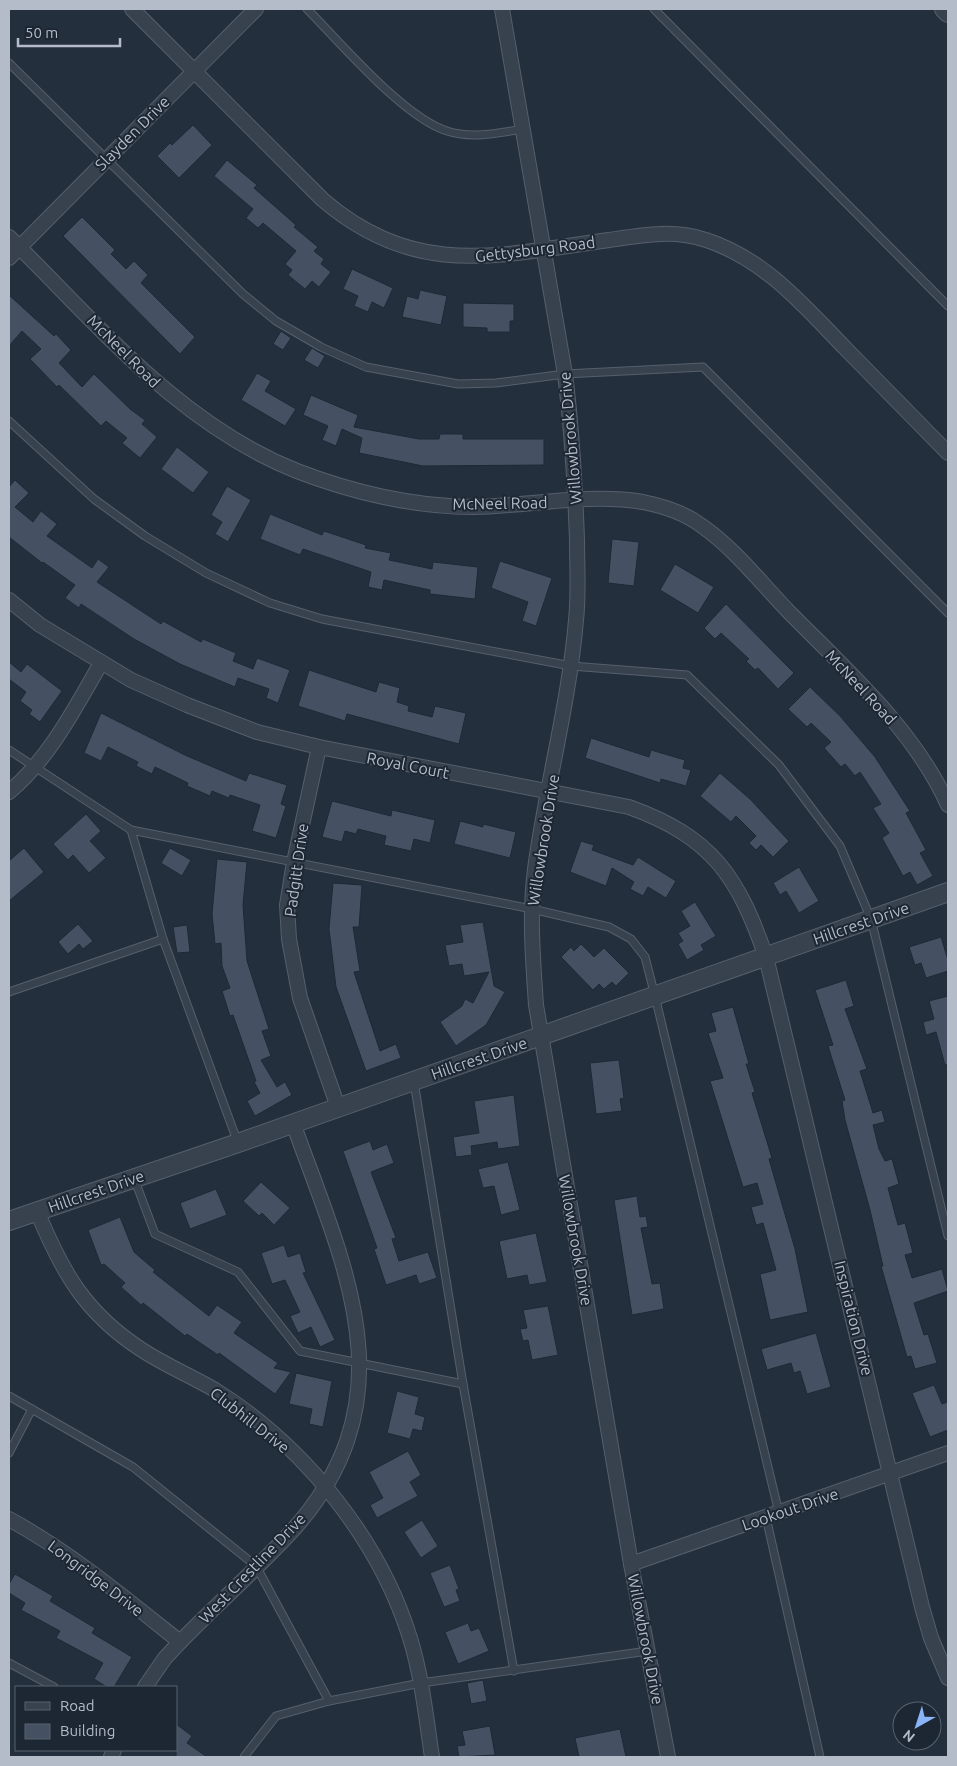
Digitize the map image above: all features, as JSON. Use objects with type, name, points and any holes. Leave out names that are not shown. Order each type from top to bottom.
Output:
[{"type":"street","name":"Gettysburg Road","points":[[132,9],[323,200],[342,216],[367,232],[396,245],[452,257],[488,257],[648,234],[679,233],[722,246],[755,263],[785,287],[948,453]]},
{"type":"street","name":"Slayden Drive","points":[[9,258],[256,9]]},
{"type":"street","name":"Willowbrook Drive","points":[[502,9],[565,374],[571,424],[576,501],[577,617],[571,666],[535,870],[532,946],[536,1005],[631,1564],[668,1757]]},
{"type":"street","points":[[944,9],[948,13]]},
{"type":"street","name":"McNeel Road","points":[[9,237],[175,400],[229,437],[295,470],[340,486],[412,501],[471,507],[610,500],[645,502],[675,511],[701,525],[723,543],[885,711],[924,762],[948,805]]},
{"type":"street","name":"Royal Court","points":[[9,600],[40,625],[101,663],[139,684],[231,723],[319,747],[629,807],[655,816],[690,838],[718,863],[736,885],[751,914],[766,957]]},
{"type":"street","points":[[9,792],[34,767],[67,721],[101,663]]},
{"type":"street","name":"Padgitt Drive","points":[[319,747],[294,862],[287,905],[292,964],[300,998],[338,1108]]},
{"type":"street","name":"Hillcrest Drive","points":[[9,1221],[338,1108],[948,892]]},
{"type":"street","name":"Inspiration Drive","points":[[766,957],[892,1474],[922,1607],[931,1638],[948,1678]]},
{"type":"street","name":"West Crestline Drive","points":[[147,1686],[165,1658],[180,1642],[293,1530],[324,1488],[338,1464],[349,1435],[357,1404],[360,1363],[358,1328],[345,1269],[294,1123]]},
{"type":"street","name":"Clubhill Drive","points":[[38,1211],[57,1258],[69,1279],[103,1319],[143,1351],[216,1391],[273,1434],[308,1468],[341,1508],[368,1549],[393,1593],[410,1638],[422,1684],[432,1757]]},
{"type":"street","name":"Lookout Drive","points":[[631,1564],[948,1453]]},
{"type":"street","name":"Longridge Drive","points":[[9,1519],[41,1536],[87,1568],[180,1642]]},
{"type":"lane","points":[[307,9],[404,105],[428,123],[448,132],[469,135],[523,129]]},
{"type":"lane","points":[[654,9],[948,306]]},
{"type":"lane","points":[[9,63],[243,294],[276,321],[321,347],[366,366],[458,384],[496,383],[565,374],[703,367],[948,613]]},
{"type":"lane","points":[[9,421],[94,499],[145,536],[206,573],[270,603],[322,619],[571,666],[687,675],[779,765],[840,846],[871,920],[948,1236]]},
{"type":"lane","points":[[9,750],[131,830],[532,909],[610,927],[631,939],[645,957],[655,996],[772,1515],[820,1757]]},
{"type":"lane","points":[[131,830],[163,939],[238,1143]]},
{"type":"lane","points":[[9,992],[163,939]]},
{"type":"lane","points":[[414,1081],[463,1384],[514,1671]]},
{"type":"lane","points":[[134,1178],[156,1234],[238,1272],[300,1351],[463,1384]]},
{"type":"lane","points":[[9,1396],[133,1467],[256,1566],[329,1701]]},
{"type":"lane","points":[[9,1453],[32,1409]]},
{"type":"lane","points":[[244,1757],[276,1716],[329,1701],[422,1684],[648,1651]]},
{"type":"lane","points":[[9,1664],[52,1686]]},
{"type":"building","points":[[193,125],[212,145],[179,178],[157,156]]},
{"type":"building","points":[[227,160],[257,185],[254,188],[296,225],[294,227],[318,247],[314,251],[324,259],[321,264],[331,272],[319,287],[312,281],[305,289],[288,275],[292,270],[285,264],[296,251],[263,223],[258,228],[246,218],[253,209],[214,176]]},
{"type":"building","points":[[82,217],[115,250],[111,254],[126,269],[134,261],[148,275],[141,283],[195,337],[180,354],[63,236]]},
{"type":"building","points":[[352,269],[393,288],[384,308],[372,302],[368,312],[354,306],[358,296],[343,289]]},
{"type":"building","points":[[420,290],[447,296],[441,325],[402,317],[407,296],[418,299]]},
{"type":"building","points":[[9,295],[54,336],[56,334],[71,350],[59,363],[82,387],[94,374],[130,409],[145,420],[142,424],[157,437],[140,458],[122,443],[127,438],[106,421],[101,426],[59,385],[57,387],[30,359],[41,349],[22,331],[9,346]]},
{"type":"building","points":[[463,303],[514,304],[514,321],[510,321],[510,332],[487,332],[487,328],[463,327]]},
{"type":"building","points":[[281,331],[291,338],[283,350],[273,344]]},
{"type":"building","points":[[312,348],[325,356],[318,368],[304,360]]},
{"type":"building","points":[[257,373],[271,381],[265,391],[296,409],[285,426],[241,400]]},
{"type":"building","points":[[311,395],[358,415],[354,427],[419,439],[439,439],[440,434],[463,434],[463,439],[544,439],[544,465],[423,466],[359,453],[362,438],[342,429],[336,446],[322,440],[328,426],[303,415]]},
{"type":"building","points":[[177,447],[209,472],[193,493],[161,469]]},
{"type":"building","points":[[15,480],[29,493],[15,507],[33,522],[41,511],[57,524],[47,536],[92,568],[98,559],[109,567],[97,582],[161,624],[163,621],[201,642],[203,639],[236,653],[233,661],[253,669],[257,658],[290,670],[278,703],[266,698],[269,689],[238,678],[235,687],[180,664],[134,639],[81,604],[79,608],[65,598],[75,585],[42,563],[9,537],[9,487]]},
{"type":"building","points":[[227,486],[251,500],[228,542],[215,534],[222,522],[211,515]]},
{"type":"building","points":[[270,514],[322,535],[324,531],[366,545],[365,548],[391,553],[389,560],[432,569],[433,562],[478,567],[475,599],[430,594],[430,590],[384,580],[382,590],[368,587],[371,572],[303,549],[300,555],[260,539]]},
{"type":"building","points":[[612,539],[639,542],[634,586],[608,583]]},
{"type":"building","points":[[500,561],[552,578],[536,626],[522,621],[528,602],[491,588]]},
{"type":"building","points":[[675,564],[714,587],[698,613],[660,590]]},
{"type":"building","points":[[726,604],[794,673],[778,689],[758,668],[755,670],[746,661],[749,659],[721,633],[715,639],[704,628]]},
{"type":"building","points":[[9,662],[21,672],[27,664],[62,691],[40,722],[29,714],[32,710],[20,701],[26,692],[9,679]]},
{"type":"building","points":[[309,670],[376,692],[379,682],[400,688],[397,702],[409,706],[408,711],[432,717],[435,706],[466,713],[459,744],[347,714],[345,721],[298,706]]},
{"type":"building","points":[[810,687],[840,716],[875,757],[910,811],[906,813],[926,850],[920,853],[933,876],[917,885],[910,872],[903,876],[882,838],[889,833],[873,808],[881,804],[860,772],[855,776],[845,764],[841,767],[824,748],[831,742],[811,723],[807,727],[788,709]]},
{"type":"building","points":[[101,713],[187,756],[246,781],[249,773],[287,785],[281,804],[286,806],[276,838],[252,831],[260,805],[230,795],[229,798],[212,791],[210,796],[187,786],[188,783],[155,767],[152,774],[136,766],[138,762],[108,747],[101,761],[84,753]]},
{"type":"building","points":[[591,738],[649,757],[651,750],[685,760],[683,768],[691,770],[686,786],[661,779],[660,783],[585,758]]},
{"type":"building","points":[[720,773],[750,799],[789,841],[773,857],[761,845],[756,850],[749,843],[756,836],[736,816],[731,822],[700,796]]},
{"type":"building","points":[[332,801],[391,816],[392,810],[435,820],[430,843],[414,839],[411,851],[384,845],[386,836],[358,829],[356,834],[345,831],[342,842],[322,837]]},
{"type":"building","points":[[86,814],[101,831],[90,841],[106,858],[89,873],[73,855],[68,860],[53,844]]},
{"type":"building","points":[[460,821],[516,832],[510,858],[454,844]]},
{"type":"building","points":[[581,841],[594,845],[592,850],[633,865],[638,857],[676,881],[666,898],[648,887],[643,896],[630,889],[634,882],[612,868],[606,886],[570,872]]},
{"type":"building","points":[[24,848],[44,872],[9,901],[9,861]]},
{"type":"building","points":[[170,848],[191,860],[182,876],[161,863]]},
{"type":"building","points":[[217,859],[247,862],[243,905],[247,961],[269,1029],[262,1031],[271,1056],[261,1060],[277,1087],[285,1082],[292,1095],[255,1116],[247,1101],[260,1093],[254,1082],[256,1081],[233,1015],[230,1016],[222,991],[230,988],[222,966],[221,943],[215,944],[212,914]]},
{"type":"building","points":[[799,867],[819,901],[799,913],[786,891],[780,895],[773,883]]},
{"type":"building","points":[[333,883],[362,885],[359,927],[353,927],[360,971],[354,972],[380,1051],[396,1044],[401,1058],[366,1071],[336,987],[329,929]]},
{"type":"building","points":[[695,902],[716,936],[701,945],[704,950],[687,960],[678,944],[683,941],[678,933],[690,926],[681,911]]},
{"type":"building","points":[[483,922],[494,986],[505,992],[486,1025],[456,1046],[440,1022],[462,1006],[465,999],[473,1003],[489,972],[464,976],[462,964],[449,966],[445,945],[463,942],[460,925]]},
{"type":"building","points":[[78,924],[93,941],[83,949],[79,944],[68,954],[58,942]]},
{"type":"building","points":[[187,925],[190,952],[177,953],[173,927]]},
{"type":"building","points":[[941,937],[948,960],[948,971],[926,978],[921,963],[915,965],[909,947]]},
{"type":"building","points":[[581,944],[594,957],[604,948],[629,973],[616,986],[612,982],[604,989],[599,984],[593,990],[561,957],[571,947],[574,951]]},
{"type":"building","points":[[846,980],[854,1006],[845,1009],[867,1069],[860,1071],[873,1113],[882,1110],[885,1122],[873,1125],[879,1149],[885,1161],[892,1159],[899,1184],[888,1188],[898,1225],[905,1223],[913,1253],[905,1255],[912,1278],[942,1269],[948,1291],[914,1303],[924,1335],[928,1334],[937,1363],[915,1369],[911,1356],[907,1357],[881,1266],[883,1266],[870,1210],[845,1120],[842,1101],[845,1100],[828,1046],[833,1045],[815,990]]},
{"type":"building","points":[[948,996],[948,1065],[945,1065],[936,1032],[926,1035],[923,1022],[934,1019],[929,1001]]},
{"type":"building","points":[[733,1007],[749,1064],[746,1064],[755,1092],[752,1093],[772,1158],[769,1159],[795,1249],[808,1312],[770,1320],[760,1274],[776,1270],[763,1223],[756,1225],[751,1207],[763,1204],[757,1183],[743,1187],[710,1081],[723,1078],[708,1033],[716,1031],[711,1013]]},
{"type":"building","points":[[619,1060],[624,1098],[620,1099],[622,1111],[596,1114],[590,1063]]},
{"type":"building","points":[[514,1095],[520,1146],[498,1149],[497,1142],[471,1146],[472,1155],[456,1157],[453,1137],[479,1133],[474,1101]]},
{"type":"building","points":[[370,1141],[373,1150],[387,1144],[394,1163],[371,1172],[396,1238],[392,1239],[399,1261],[428,1252],[437,1278],[419,1284],[416,1275],[386,1285],[374,1249],[377,1248],[343,1151]]},
{"type":"building","points":[[508,1162],[520,1210],[501,1215],[494,1186],[483,1188],[478,1169]]},
{"type":"building","points":[[261,1182],[290,1208],[274,1225],[262,1213],[259,1216],[243,1201]]},
{"type":"building","points":[[216,1189],[227,1215],[190,1229],[180,1203]]},
{"type":"building","points":[[637,1196],[640,1217],[646,1216],[648,1227],[641,1228],[652,1284],[660,1283],[664,1309],[632,1315],[614,1200]]},
{"type":"building","points":[[120,1217],[134,1252],[155,1270],[153,1272],[209,1316],[217,1305],[242,1322],[234,1333],[278,1363],[274,1368],[291,1372],[275,1394],[219,1353],[218,1355],[187,1334],[185,1336],[143,1303],[141,1305],[121,1287],[125,1283],[104,1264],[101,1265],[88,1230]]},
{"type":"building","points":[[536,1233],[547,1282],[529,1285],[527,1275],[507,1279],[499,1241]]},
{"type":"building","points":[[284,1245],[288,1257],[300,1253],[306,1272],[303,1273],[335,1340],[320,1347],[311,1327],[298,1333],[290,1316],[300,1312],[285,1280],[272,1284],[261,1253]]},
{"type":"building","points":[[548,1306],[558,1355],[532,1360],[528,1340],[523,1341],[520,1329],[527,1328],[523,1310]]},
{"type":"building","points":[[816,1333],[831,1387],[807,1394],[800,1371],[794,1373],[791,1363],[767,1370],[761,1349]]},
{"type":"building","points":[[296,1373],[332,1381],[323,1427],[309,1424],[312,1409],[289,1404]]},
{"type":"building","points":[[934,1385],[942,1404],[948,1402],[948,1430],[930,1437],[912,1393]]},
{"type":"building","points":[[397,1391],[419,1397],[415,1414],[425,1417],[422,1431],[413,1429],[410,1439],[387,1433]]},
{"type":"building","points":[[408,1451],[421,1475],[410,1482],[418,1496],[377,1518],[370,1505],[383,1498],[369,1472]]},
{"type":"building","points":[[422,1520],[438,1546],[421,1558],[404,1532]]},
{"type":"building","points":[[450,1565],[459,1589],[456,1590],[460,1601],[444,1607],[430,1573]]},
{"type":"building","points":[[15,1574],[53,1596],[50,1601],[95,1628],[92,1633],[132,1657],[115,1686],[105,1686],[94,1679],[103,1663],[56,1638],[60,1631],[21,1610],[25,1603],[9,1593],[9,1584]]},
{"type":"building","points":[[468,1623],[471,1631],[479,1628],[489,1651],[458,1664],[445,1632]]},
{"type":"building","points":[[483,1680],[487,1701],[471,1704],[467,1683]]},
{"type":"building","points":[[178,1726],[192,1736],[187,1743],[207,1757],[176,1757],[176,1751],[178,1751]]},
{"type":"building","points":[[490,1726],[495,1755],[459,1757],[457,1746],[465,1745],[462,1731]]},
{"type":"building","points":[[620,1729],[626,1757],[579,1757],[575,1738]]}]
